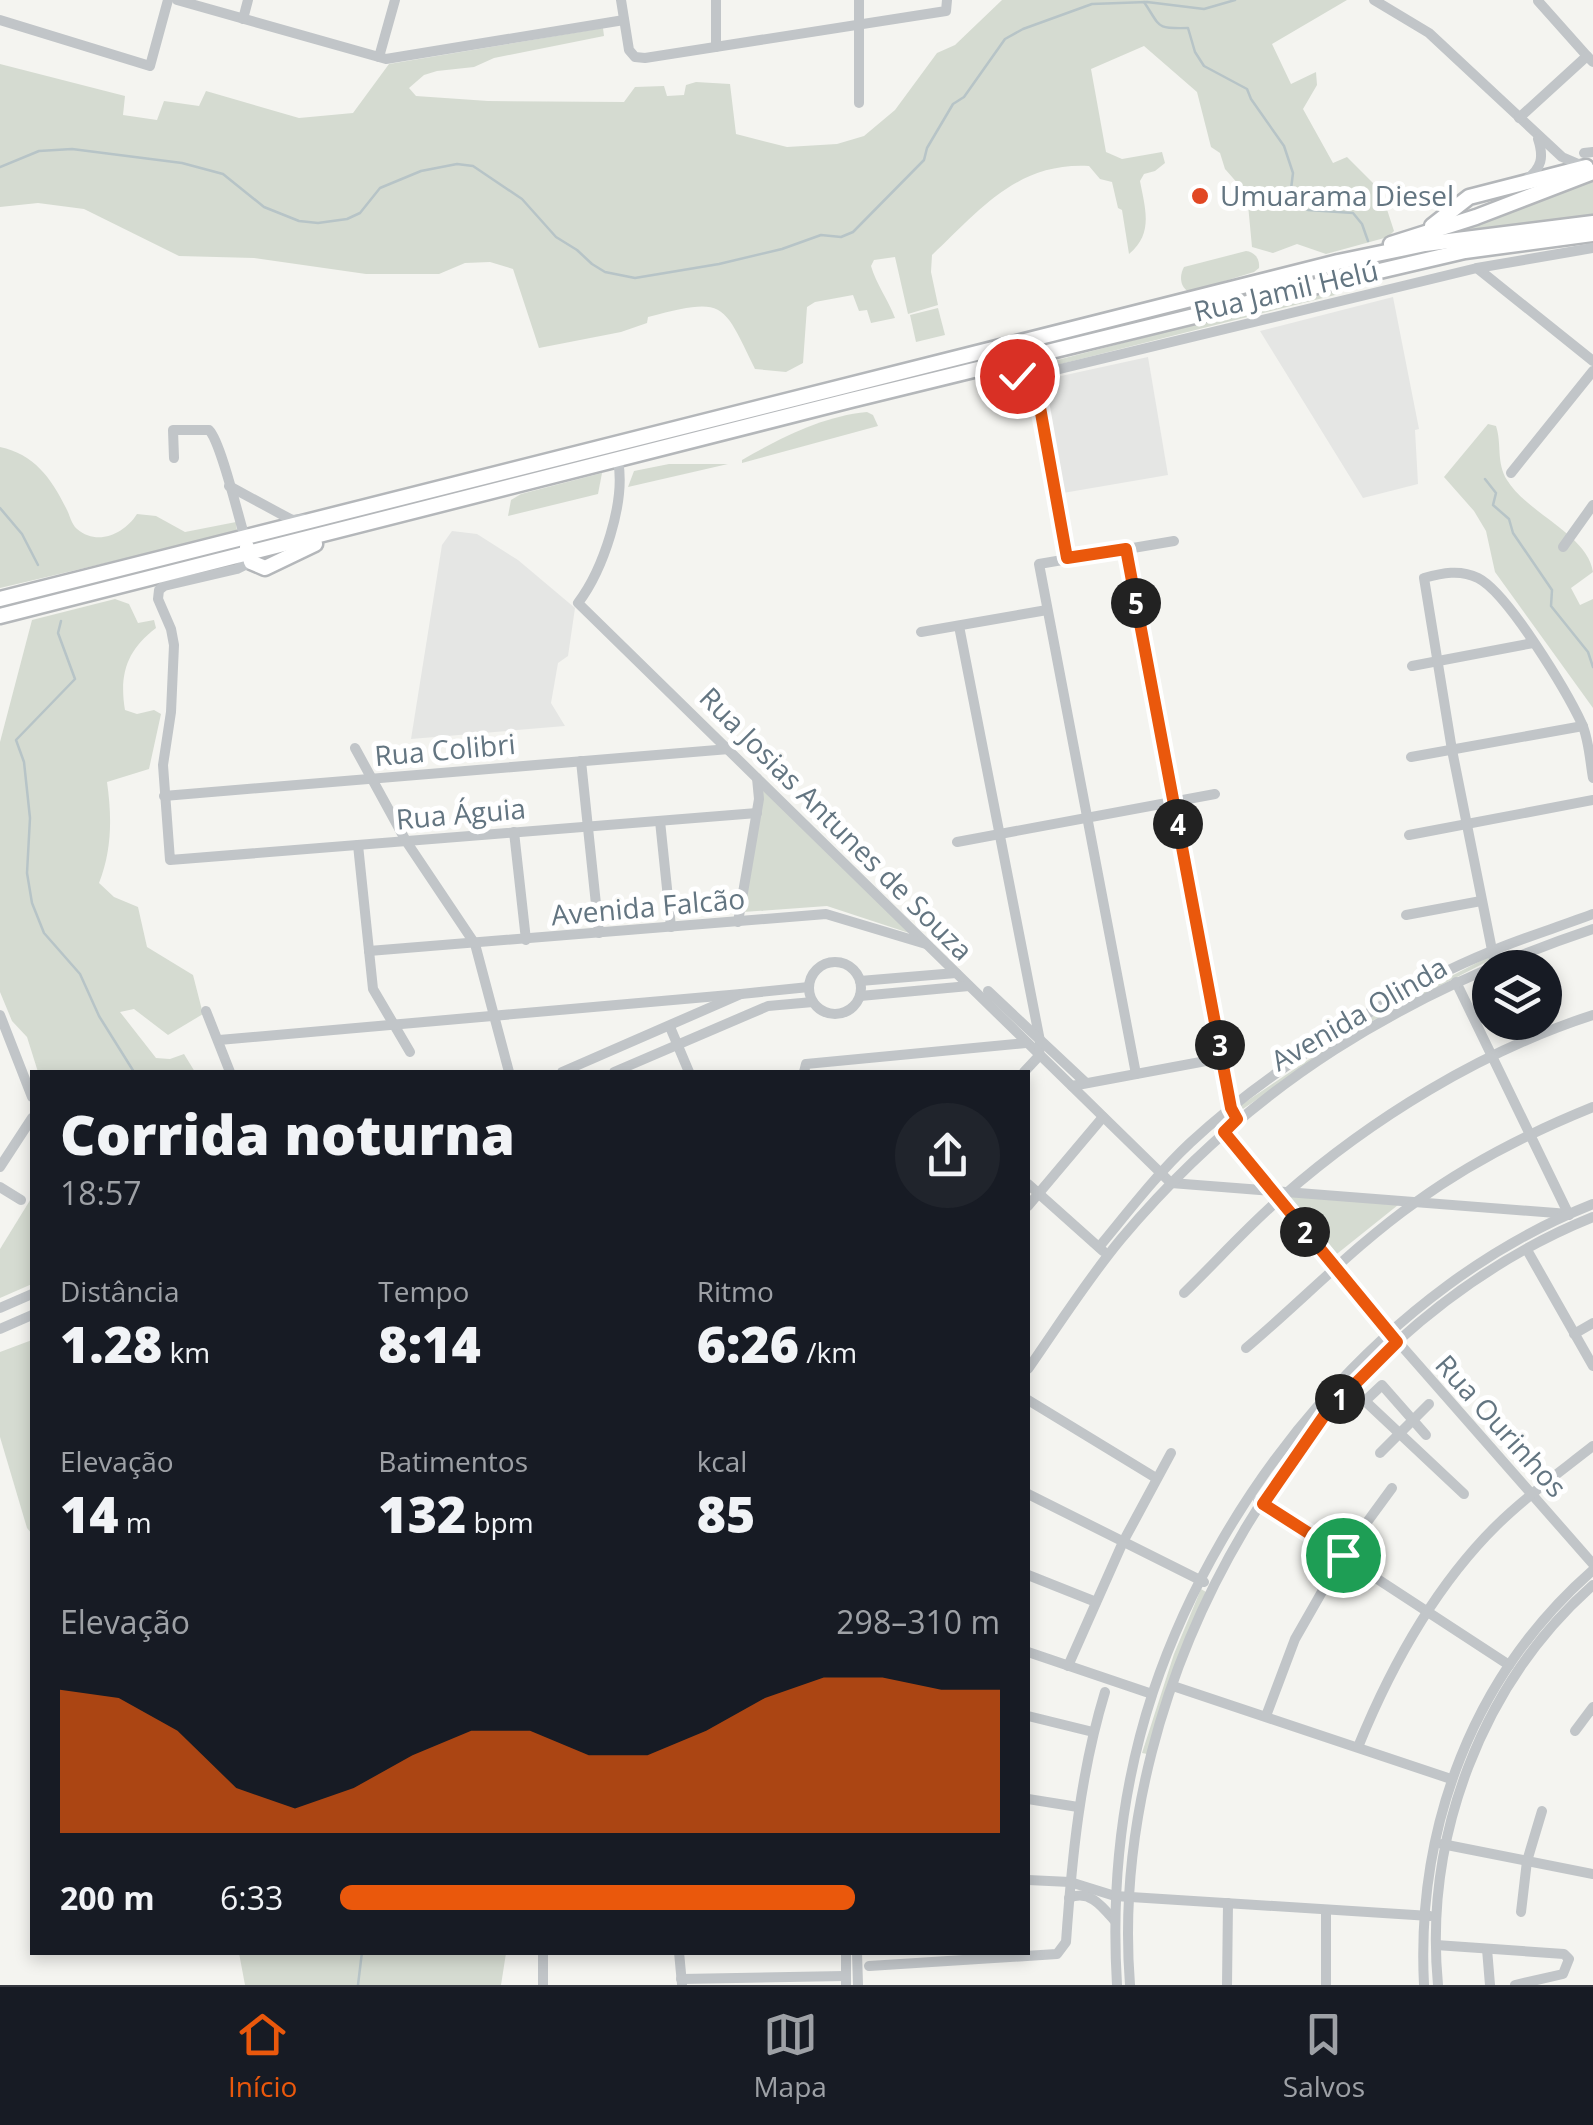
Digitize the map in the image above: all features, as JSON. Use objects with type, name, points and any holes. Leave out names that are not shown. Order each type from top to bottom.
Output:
[{"type":"highway","points":[[1409,237],[1434,226],[1469,197],[1590,162]]},
{"type":"highway","points":[[1338,262],[1476,217],[1590,162]]},
{"type":"highway","points":[[248,550],[250,544],[327,518],[1338,262],[1425,244],[1593,223]]},
{"type":"highway","points":[[248,550],[265,568],[306,546],[426,508],[1465,251],[1593,234]]},
{"type":"highway","points":[[0,616],[140,582],[248,550]]},
{"type":"highway","points":[[0,599],[248,550]]},
{"type":"street","points":[[0,20],[150,66],[168,0]]},
{"type":"street","points":[[177,0],[386,59],[624,20]]},
{"type":"street","points":[[243,19],[248,0]]},
{"type":"street","points":[[379,57],[396,0]]},
{"type":"street","points":[[621,0],[629,50],[635,57],[859,24],[946,5]]},
{"type":"street","points":[[716,0],[716,47]]},
{"type":"street","points":[[860,0],[860,104]]},
{"type":"street","points":[[1374,0],[1422,27],[1569,162],[1590,162]]},
{"type":"street","points":[[1518,118],[1573,67],[1590,59],[1538,1]]},
{"type":"street","points":[[1519,184],[1536,172],[1542,160],[1536,134]]},
{"type":"street","name":"Rua Jamil Helú","points":[[993,366],[1006,374],[1034,374],[1478,268],[1593,248]]},
{"type":"street","points":[[1478,268],[1593,361]]},
{"type":"street","points":[[1512,473],[1593,371]]},
{"type":"street","points":[[1034,374],[1067,558]]},
{"type":"street","points":[[158,598],[164,586],[236,569],[248,550],[220,445],[209,430],[173,430],[174,458]]},
{"type":"street","name":"Rua Josias Antunes de Souza","points":[[618,461],[622,480],[600,568],[578,602],[1171,1183]]},
{"type":"street","points":[[228,486],[292,520],[327,518]]},
{"type":"street","points":[[1563,547],[1593,505]]},
{"type":"street","points":[[1584,517],[1593,532]]},
{"type":"street","points":[[1136,1074],[1039,564],[1174,540]]},
{"type":"street","points":[[1126,549],[1234,1113]]},
{"type":"street","points":[[1490,950],[1424,578],[1461,572],[1478,578],[1499,594],[1583,726],[1593,778]]},
{"type":"street","points":[[140,582],[158,598],[174,645],[171,712],[163,765],[164,796]]},
{"type":"street","points":[[921,632],[1047,610]]},
{"type":"street","points":[[959,626],[1040,1041],[1039,1056],[1026,1070]]},
{"type":"street","points":[[1412,666],[1533,643]]},
{"type":"street","points":[[1411,757],[1583,726]]},
{"type":"street","points":[[355,748],[406,841],[475,944],[508,1070]]},
{"type":"street","name":"Rua Colibri","points":[[164,796],[729,749]]},
{"type":"street","points":[[581,762],[599,933]]},
{"type":"street","points":[[738,922],[758,778]]},
{"type":"street","points":[[957,842],[1215,794]]},
{"type":"street","name":"Rua Águia","points":[[164,796],[170,860],[756,813]]},
{"type":"street","points":[[1409,835],[1593,800]]},
{"type":"street","points":[[660,821],[671,927]]},
{"type":"street","points":[[514,832],[526,940]]},
{"type":"street","points":[[358,845],[371,982],[410,1052]]},
{"type":"street","points":[[1406,914],[1481,900]]},
{"type":"street","name":"Avenida Falcão","points":[[369,951],[826,914],[927,944]]},
{"type":"street","name":"Avenida Olinda","points":[[1495,950],[1593,914]]},
{"type":"street","name":"Avenida Olinda","points":[[1538,950],[1593,930]]},
{"type":"street","name":"Avenida Olinda","points":[[1030,1366],[1103,1251],[1160,1173],[1360,1021],[1472,960]]},
{"type":"street","points":[[835,962],[851,968],[860,981],[860,996],[851,1009],[836,1014],[820,1010],[813,1002],[809,987],[819,968],[835,962]]},
{"type":"street","points":[[860,981],[956,973]]},
{"type":"street","name":"Avenida Olinda","points":[[1103,1251],[1224,1132],[1234,1113],[1352,1039],[1472,975]]},
{"type":"street","points":[[1456,982],[1572,1219]]},
{"type":"street","points":[[860,996],[968,986]]},
{"type":"street","points":[[219,1040],[809,987]]},
{"type":"street","points":[[988,990],[1086,1084]]},
{"type":"street","points":[[567,1070],[741,994]]},
{"type":"street","points":[[619,1070],[768,1006],[813,1002]]},
{"type":"street","points":[[206,1011],[229,1070]]},
{"type":"street","points":[[0,1015],[30,1092]]},
{"type":"street","points":[[1184,1293],[1278,1200],[1353,1141],[1426,1093],[1491,1057],[1593,1016]]},
{"type":"street","points":[[670,1026],[688,1070]]},
{"type":"street","points":[[804,1070],[806,1064],[832,1067],[1026,1043]]},
{"type":"street","points":[[1072,1086],[1222,1058]]},
{"type":"street","points":[[593,1060],[597,1070]]},
{"type":"street","points":[[1246,1348],[1416,1202],[1477,1162],[1593,1107]]},
{"type":"street","points":[[1030,1204],[1104,1118]]},
{"type":"street","points":[[0,1167],[30,1121]]},
{"type":"street","name":"Rua Ourinhos","points":[[1224,1132],[1334,1269],[1593,1567]]},
{"type":"street","points":[[1171,1183],[1572,1219],[1593,1217]]},
{"type":"street","points":[[1030,1186],[1103,1251]]},
{"type":"street","points":[[0,1187],[20,1200]]},
{"type":"street","points":[[1130,1985],[1112,1898],[1135,1827],[1149,1762],[1173,1686],[1214,1587],[1263,1504],[1326,1413],[1397,1342],[1459,1292],[1593,1204]]},
{"type":"street","points":[[1117,1985],[1112,1898],[1135,1758],[1152,1694],[1200,1580],[1314,1406],[1388,1332],[1448,1284],[1515,1242],[1572,1219]]},
{"type":"street","points":[[1527,1250],[1593,1366]]},
{"type":"street","points":[[0,1308],[30,1295]]},
{"type":"street","points":[[0,1329],[30,1316]]},
{"type":"street","points":[[1574,1334],[1593,1323]]},
{"type":"street","points":[[1359,1380],[1373,1393]]},
{"type":"street","points":[[1426,1435],[1382,1385],[1365,1401],[1464,1494]]},
{"type":"street","points":[[1030,1401],[1156,1478]]},
{"type":"street","points":[[1380,1454],[1430,1404]]},
{"type":"street","points":[[1358,1747],[1388,1680],[1427,1612],[1474,1548],[1532,1494],[1593,1446]]},
{"type":"street","points":[[1068,1666],[1122,1542],[1172,1453]]},
{"type":"street","points":[[1266,1716],[1295,1638],[1343,1555],[1392,1488]]},
{"type":"street","points":[[1030,1495],[1214,1587]]},
{"type":"street","points":[[1251,1497],[1509,1664]]},
{"type":"street","points":[[1424,1985],[1423,1916],[1451,1778],[1509,1664],[1545,1617],[1593,1567]]},
{"type":"street","points":[[1030,1576],[1096,1602]]},
{"type":"street","points":[[1438,1985],[1440,1843],[1492,1701],[1543,1638],[1593,1586]]},
{"type":"street","points":[[1030,1653],[1152,1694]]},
{"type":"street","points":[[1173,1686],[1451,1778]]},
{"type":"street","points":[[1030,1955],[1056,1954],[1066,1942],[1078,1807],[1092,1732],[1105,1692]]},
{"type":"street","points":[[1575,1731],[1593,1707]]},
{"type":"street","points":[[1030,1716],[1092,1732]]},
{"type":"street","points":[[1135,1758],[1149,1762]]},
{"type":"street","points":[[1030,1799],[1078,1807]]},
{"type":"street","points":[[1521,1912],[1528,1861],[1542,1811]]},
{"type":"street","points":[[1440,1843],[1593,1874]]},
{"type":"street","points":[[1030,1880],[1070,1882],[1112,1898]]},
{"type":"street","points":[[1068,1898],[1436,1916]]},
{"type":"street","points":[[1228,1904],[1228,1985]]},
{"type":"street","points":[[1326,1910],[1326,1985]]},
{"type":"street","points":[[1436,1945],[1564,1954],[1569,1959],[1563,1974],[1515,1985]]},
{"type":"street","points":[[1487,1949],[1490,1985]]},
{"type":"street","points":[[543,1955],[543,1985]]},
{"type":"street","points":[[680,1955],[682,1982],[845,1980],[846,1955]]},
{"type":"street","points":[[857,1955],[858,1985]]},
{"type":"street","points":[[869,1966],[903,1958],[1018,1955]]},
{"type":"shaded area","points":[[1002,0],[1347,0],[1272,44],[1291,84],[1316,72],[1317,85],[1303,109],[1333,163],[1347,157],[1381,191],[1394,231],[1388,237],[1326,254],[1297,244],[1273,253],[1252,247],[1247,194],[1225,169],[1220,153],[1211,147],[1197,92],[1144,46],[1091,69],[1106,152],[1122,159],[1162,152],[1165,163],[1144,174],[1140,181],[1145,229],[1129,254],[1122,210],[1118,208],[1112,182],[1100,179],[1089,166],[1041,172],[1002,192],[932,255],[931,272],[938,305],[908,314],[895,257],[874,260],[873,273],[895,318],[871,323],[867,310],[859,311],[853,295],[815,302],[807,307],[803,363],[786,372],[755,369],[727,317],[707,307],[648,317],[647,323],[621,332],[539,348],[513,269],[490,262],[465,263],[439,274],[366,274],[254,258],[179,256],[84,209],[38,203],[0,207],[0,64],[125,96],[123,115],[157,120],[164,101],[199,106],[206,91],[299,118],[353,113],[389,64],[603,28],[604,36],[424,75],[409,88],[416,96],[488,101],[624,102],[635,87],[664,86],[667,96],[684,95],[686,85],[696,82],[730,84],[736,134],[787,147],[837,144],[864,136],[895,110],[937,53],[955,45]]},
{"type":"shaded area","points":[[1593,177],[1593,217],[1392,243]]},
{"type":"shaded area","points":[[1463,242],[1452,250],[1331,274],[261,543],[384,504],[1331,268]]},
{"type":"shaded area","points":[[1246,251],[1258,259],[1259,268],[1254,272],[1189,292],[1184,287],[1184,267]]},
{"type":"shaded area","points":[[1338,287],[1339,294],[1025,373],[1015,371]]},
{"type":"shaded area","points":[[1393,297],[1419,429],[1415,430],[1418,484],[1363,498],[1260,331]]},
{"type":"shaded area","points":[[938,308],[945,335],[916,342],[910,315]]},
{"type":"shaded area","points":[[1148,357],[1168,475],[1063,493],[1038,381]]},
{"type":"shaded area","points":[[867,412],[878,426],[742,463],[802,429]]},
{"type":"shaded area","points":[[1488,424],[1496,426],[1501,467],[1507,480],[1528,503],[1569,535],[1589,559],[1593,572],[1571,588],[1580,605],[1593,599],[1593,708],[1495,572],[1486,531],[1444,477]]},
{"type":"shaded area","points":[[0,447],[23,455],[40,469],[60,497],[73,525],[85,534],[102,537],[118,532],[137,514],[156,516],[185,532],[236,522],[237,532],[0,588]]},
{"type":"shaded area","points":[[669,464],[728,464],[628,487],[634,471]]},
{"type":"shaded area","points":[[602,473],[598,494],[508,516],[511,500],[521,494]]},
{"type":"shaded area","points":[[452,531],[477,534],[518,560],[575,608],[568,656],[558,663],[551,703],[565,726],[411,739],[442,545]]},
{"type":"shaded area","points":[[115,599],[129,604],[138,623],[154,620],[156,628],[138,645],[127,664],[123,685],[125,710],[137,714],[154,710],[161,714],[149,769],[107,782],[110,833],[99,883],[114,897],[138,907],[147,947],[193,975],[203,1014],[168,1035],[134,1009],[120,1012],[156,1058],[184,1054],[194,1070],[37,1070],[27,1037],[12,1021],[0,992],[0,742],[32,620]]},
{"type":"shaded area","points":[[762,786],[912,934],[827,906],[743,912]]},
{"type":"shaded area","points":[[1472,965],[1472,969],[1374,1020],[1237,1113],[1235,1109],[1372,1017]]},
{"type":"shaded area","points":[[1286,1196],[1398,1205],[1333,1257],[1285,1205]]},
{"type":"shaded area","points":[[30,1200],[30,1285],[0,1298],[0,1249]]},
{"type":"shaded area","points":[[30,1341],[30,1532],[0,1437],[0,1352]]},
{"type":"shaded area","points":[[1201,1589],[1206,1592],[1180,1654],[1147,1754],[1142,1753],[1174,1654]]},
{"type":"shaded area","points":[[240,1955],[506,1955],[501,1985],[245,1985]]},
{"type":"waterway","points":[[0,167],[39,151],[72,149],[182,163],[223,174],[264,207],[299,221],[318,223],[360,213],[380,188],[421,171],[457,164],[473,166],[522,199],[556,237],[592,264],[605,272],[635,278],[719,264],[821,235],[841,237],[853,232],[924,160],[953,104],[964,97],[1005,39],[1023,29],[1092,4],[1147,2],[1204,9],[1235,0]]},
{"type":"waterway","points":[[1144,2],[1160,25],[1188,28],[1204,66],[1247,89],[1284,146],[1293,173],[1291,189],[1299,205],[1308,210],[1353,213],[1368,241]]},
{"type":"waterway","points":[[1485,479],[1496,493],[1493,505],[1509,519],[1513,533],[1552,590],[1551,606],[1588,652],[1593,667]]},
{"type":"waterway","points":[[0,508],[22,534],[38,565]]},
{"type":"waterway","points":[[61,621],[58,633],[75,679],[16,740],[24,762],[30,818],[27,873],[32,903],[44,933],[80,974],[99,1016],[133,1070]]},
{"type":"waterway","points":[[358,1985],[362,1955]]},
{"type":"place","name":"Umuarama Diesel","points":[[1200,196]]},
{"type":"route","points":[[1017,376],[1034,374],[1067,558],[1126,549],[1231,1108],[1237,1119],[1224,1132],[1397,1342],[1326,1413],[1263,1504],[1343,1555]]}]
